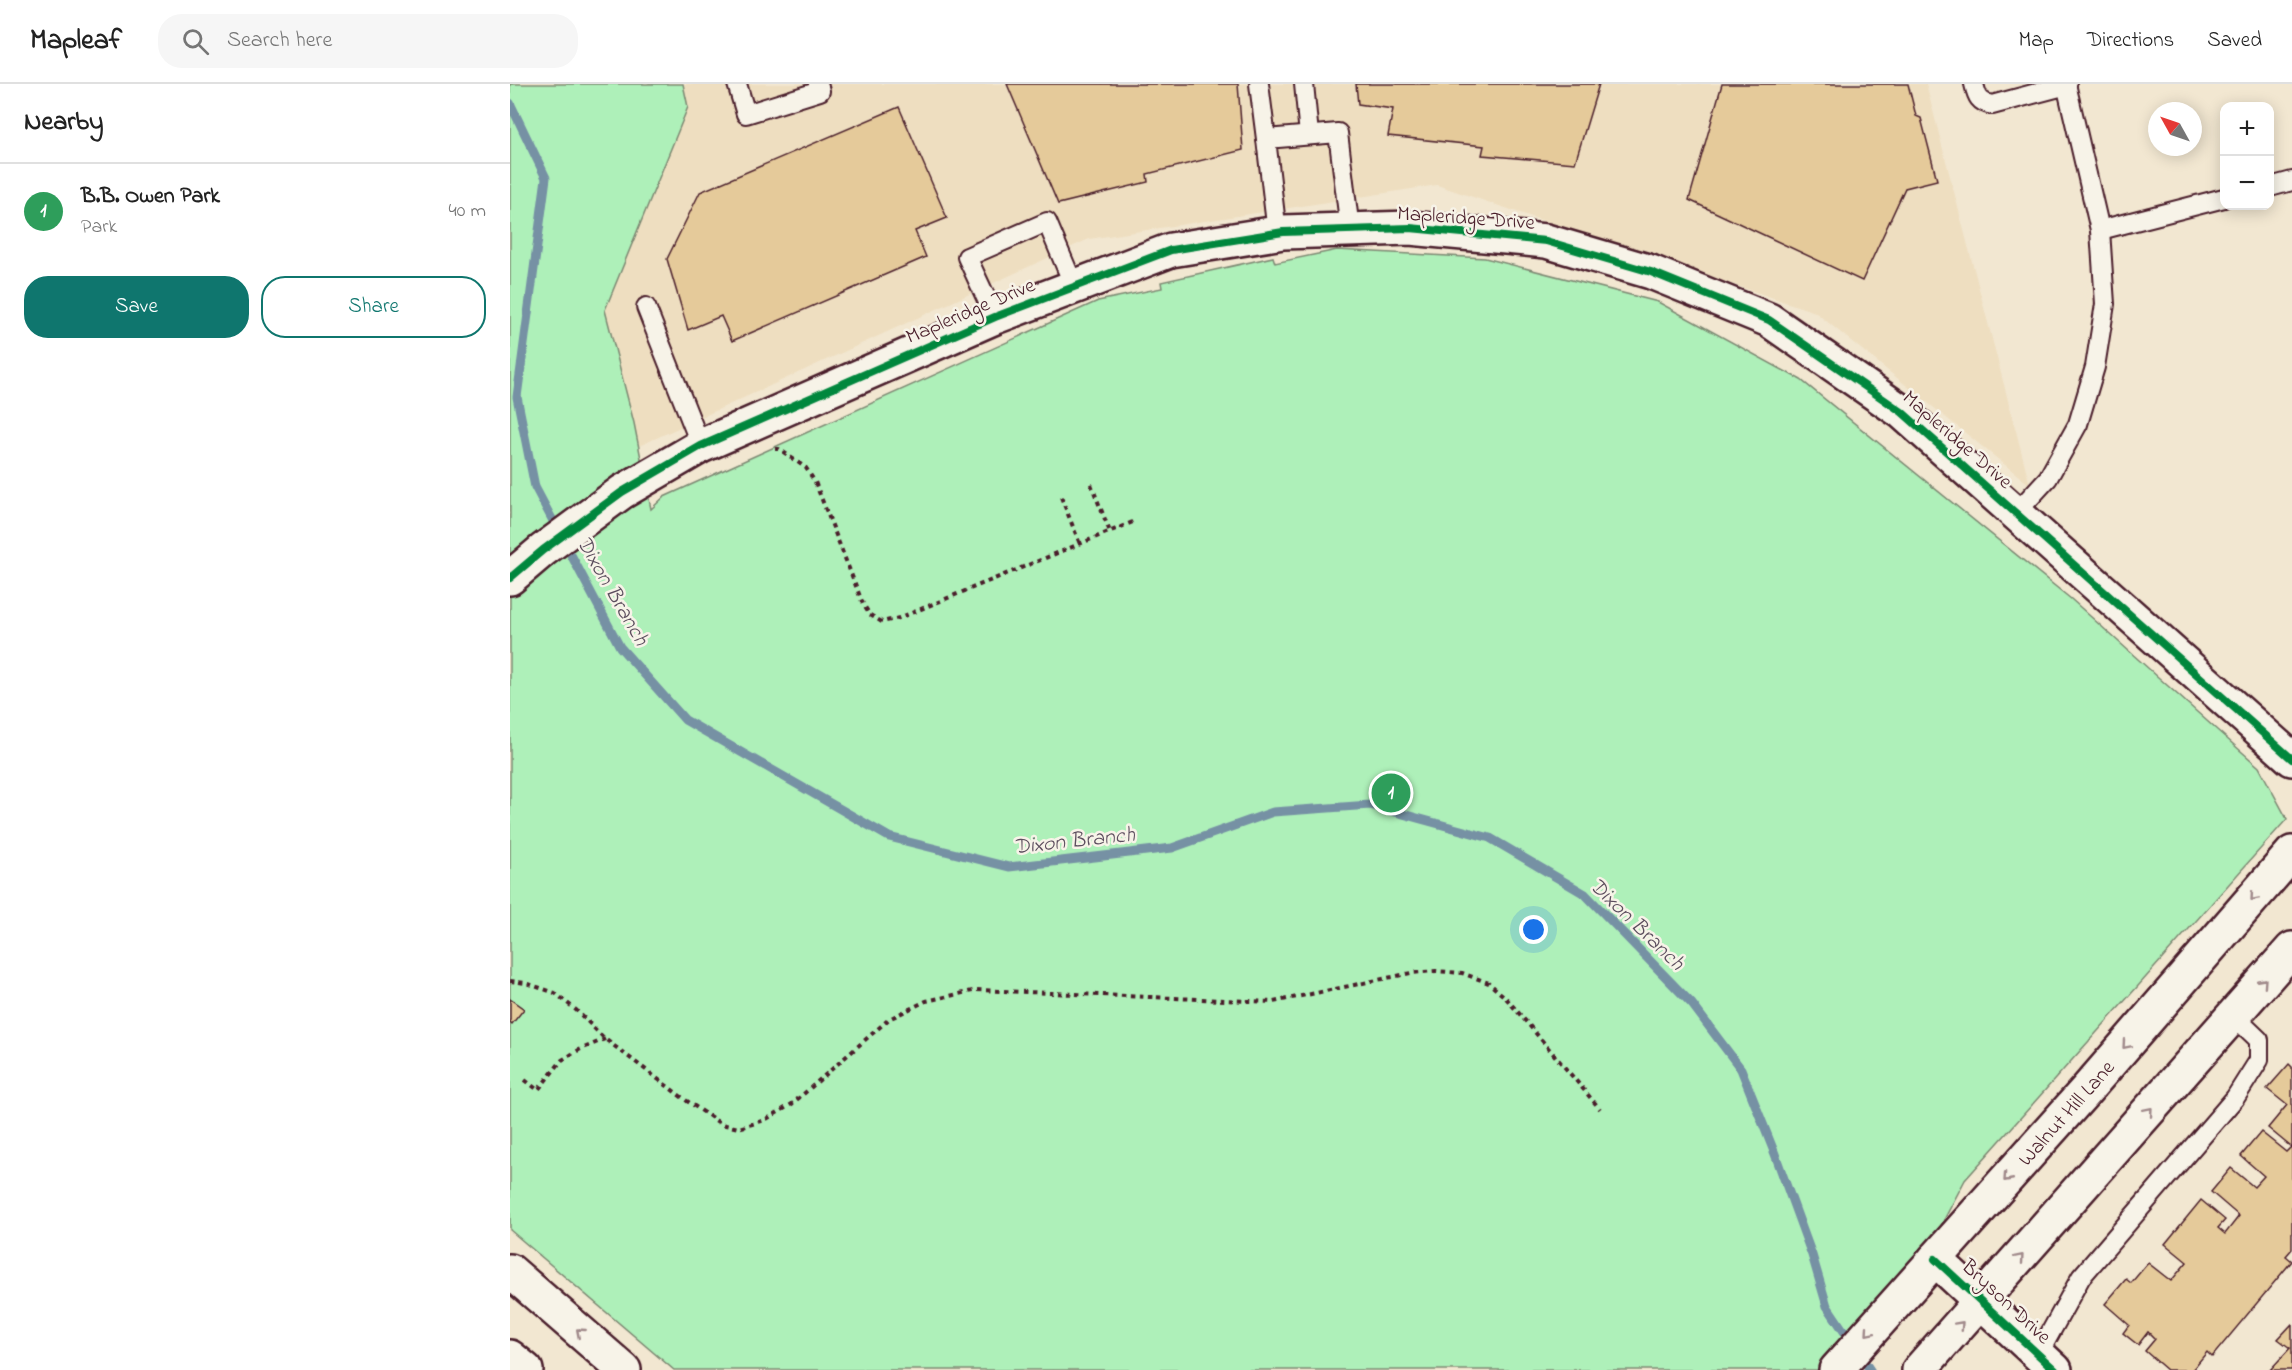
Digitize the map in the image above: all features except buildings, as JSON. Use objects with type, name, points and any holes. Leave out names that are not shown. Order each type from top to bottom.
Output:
[{"type":"street","name":"Mapleridge Drive","points":[[510,578],[543,550],[622,492],[701,446],[995,317],[1171,250],[1277,233],[1410,228],[1546,241],[1651,272],[1769,320],[1902,412],[2292,759]]},
{"type":"street","name":"Walnut Hill Lane","points":[[1836,1370],[2088,1088],[2292,853]]},
{"type":"street","points":[[1928,1360],[1982,1302],[2292,949]]},
{"type":"street","name":"Bryson Drive","points":[[1935,1259],[2047,1362]]},
{"type":"street","points":[[510,1271],[624,1370]]},
{"type":"street","points":[[510,1357],[526,1370]]},
{"type":"lane","points":[[737,84],[746,114],[820,91],[818,84]]},
{"type":"lane","points":[[1259,84],[1277,233]]},
{"type":"lane","points":[[1304,84],[1310,135]]},
{"type":"lane","points":[[1974,84],[1978,98],[1983,103],[1992,105],[2066,85],[2100,230],[2105,304],[2092,378],[2078,424],[2048,478],[2016,513]]},
{"type":"lane","points":[[1266,140],[1338,132],[1350,230]]},
{"type":"lane","points":[[2274,186],[2292,181]]},
{"type":"lane","points":[[2100,230],[2220,199]]},
{"type":"lane","points":[[995,317],[967,257],[1047,222],[1074,286]]},
{"type":"lane","points":[[646,307],[701,446]]},
{"type":"lane","points":[[2047,1362],[2081,1277],[2235,1098],[2259,1060],[2259,1040],[2233,1015]]},
{"type":"path","points":[[771,450],[779,449],[806,468],[815,482],[863,604],[870,615],[882,622],[899,618],[1133,522]]},
{"type":"path","points":[[1091,484],[1110,532]]},
{"type":"path","points":[[1061,497],[1080,544]]},
{"type":"path","points":[[510,981],[526,983],[555,993],[605,1039],[687,1101],[721,1124],[739,1128],[765,1120],[792,1104],[889,1019],[926,1001],[977,990],[1273,1002],[1411,973],[1453,972],[1489,983],[1506,998],[1600,1108]]},
{"type":"path","points":[[525,1080],[538,1090],[562,1060],[605,1039]]},
{"type":"shaded area","points":[[683,84],[1926,84],[2030,485],[1815,312],[1437,185],[1089,239],[639,446],[605,310],[688,107]]},
{"type":"green space","points":[[510,84],[683,84],[688,107],[605,310],[634,423],[651,509],[664,497],[1098,301],[1162,288],[1161,282],[1273,257],[1275,263],[1337,250],[1485,258],[1658,302],[1801,380],[2071,599],[2259,767],[2287,819],[1965,1180],[1918,1269],[1821,1370],[674,1370],[510,1230]]},
{"type":"waterway","name":"Dixon Branch","points":[[510,103],[546,178],[517,397],[535,487],[620,647],[685,720],[889,837],[1009,867],[1172,848],[1273,812],[1370,805],[1490,838],[1585,894],[1692,1004],[1741,1069],[1812,1255],[1827,1306],[1870,1370]]},
{"type":"cycle path","points":[[510,578],[543,550],[622,492],[701,446],[995,317],[1171,250],[1283,232],[1410,228],[1546,241],[1651,272],[1769,320],[1902,412],[2292,759]]},
{"type":"cycle path","points":[[1935,1259],[2055,1370]]},
{"type":"place","name":"B.B. Owen Park","points":[[1391,793]]}]
